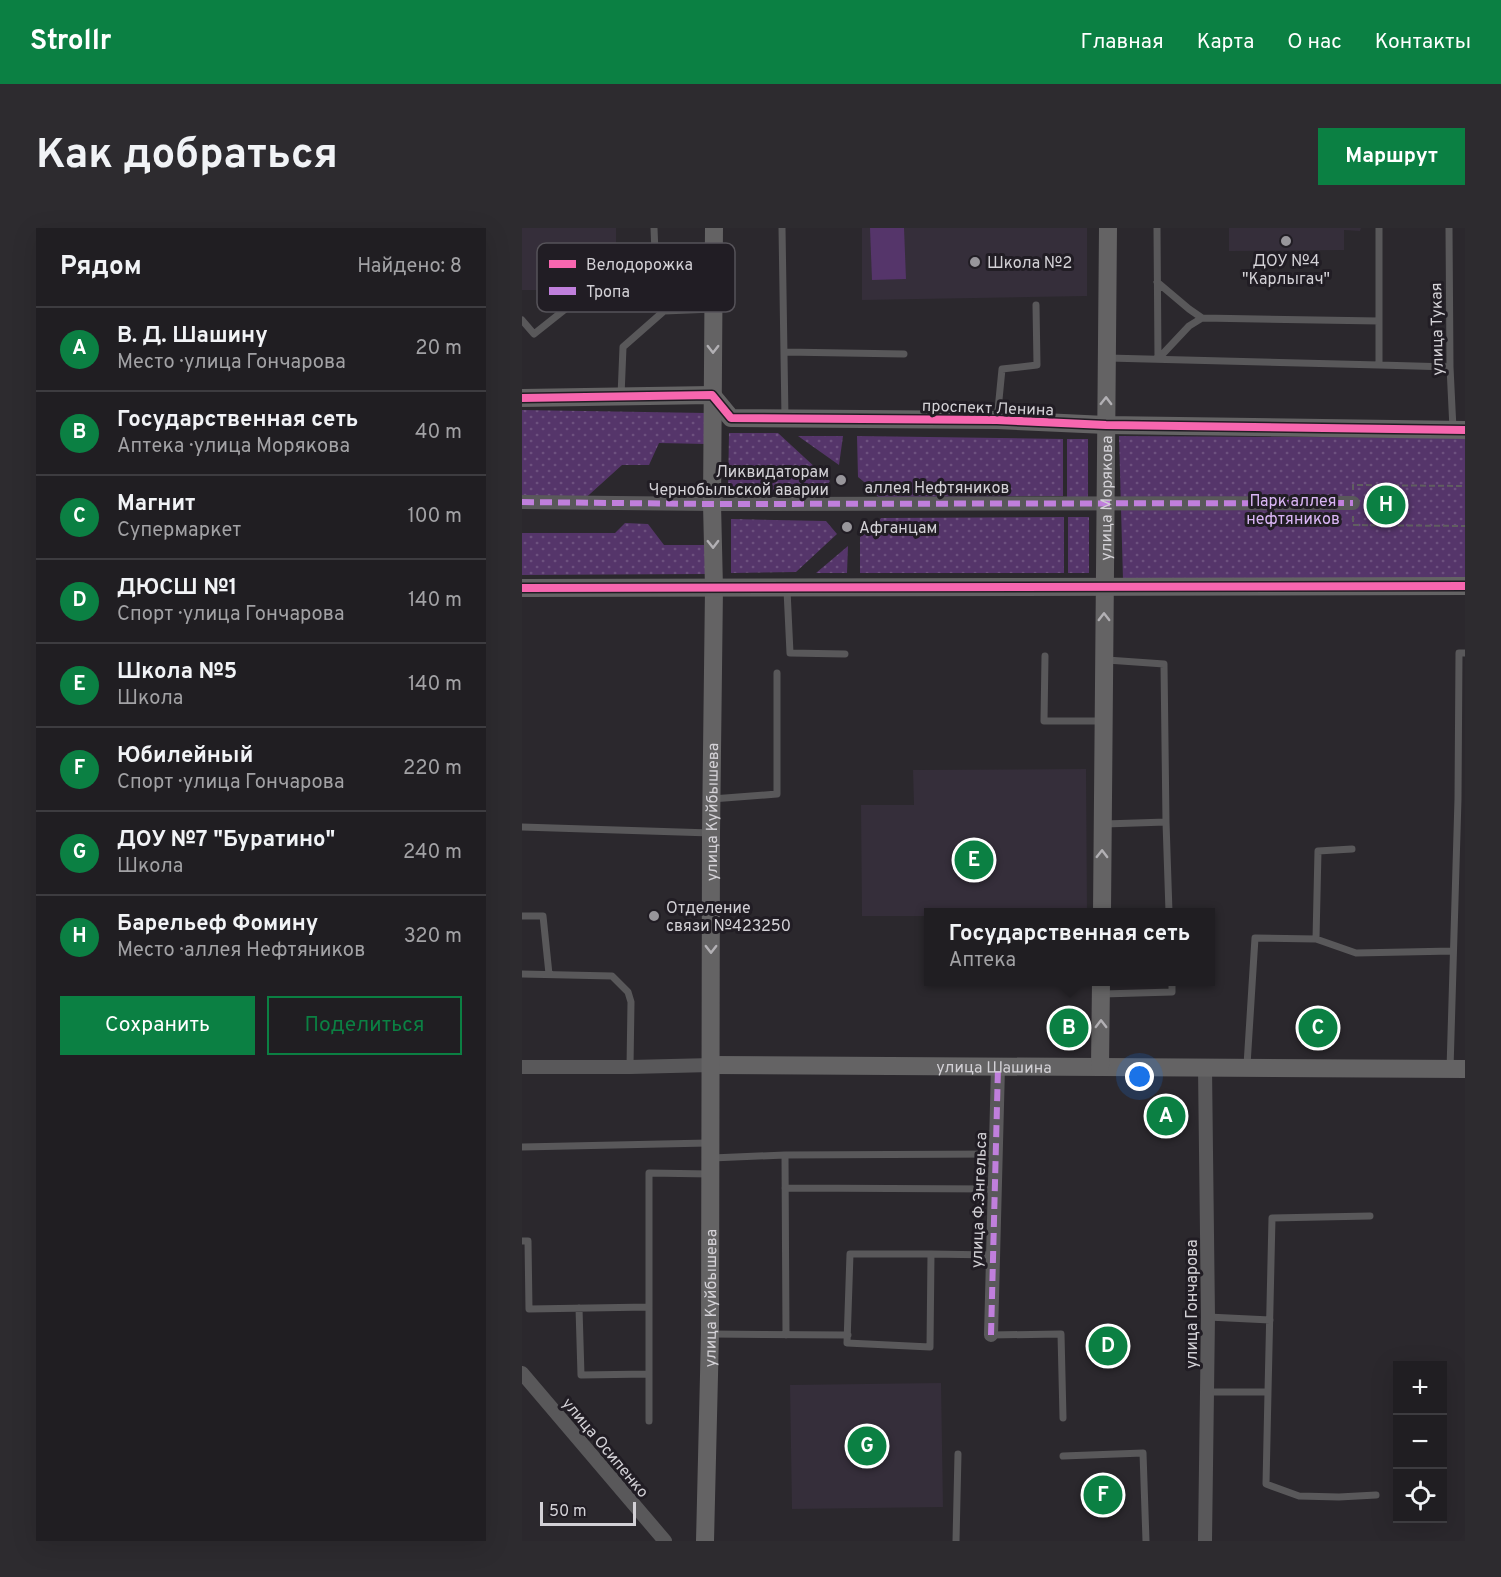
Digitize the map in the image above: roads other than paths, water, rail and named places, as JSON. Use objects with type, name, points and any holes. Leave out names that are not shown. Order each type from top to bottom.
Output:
[{"type":"main road","name":"улица Куйбышева","points":[[714,228],[714,243]]},
{"type":"main road","name":"улица Морякова","points":[[1102,908],[1108,228]]},
{"type":"main road","name":"улица Куйбышева","points":[[705,1541],[710,1334],[714,588],[713,312]]},
{"type":"main road","name":"проспект Ленина","points":[[712,395],[731,418],[997,420],[1106,425],[1459,429]]},
{"type":"main road","points":[[522,398],[712,395]]},
{"type":"main road","points":[[522,588],[1465,586]]},
{"type":"main road","points":[[1101,988],[1101,1067]]},
{"type":"main road","name":"улица Шашина","points":[[711,1065],[1457,1069]]},
{"type":"street","name":"аллея Нефтяников","points":[[522,502],[1353,503]]},
{"type":"street","name":"улица Шашина","points":[[522,1067],[711,1065]]},
{"type":"street","name":"улица Ф.Энгельса","points":[[991,1335],[998,1067]]},
{"type":"street","name":"улица Гончарова","points":[[1205,1068],[1208,1317],[1205,1541]]},
{"type":"street","name":"улица Осипенко","points":[[522,1373],[665,1541]]},
{"type":"lane","points":[[654,228],[655,243]]},
{"type":"lane","points":[[782,228],[785,418]]},
{"type":"lane","points":[[1157,228],[1158,359]]},
{"type":"lane","points":[[1379,228],[1379,365]]},
{"type":"lane","name":"улица Тукая","points":[[1449,228],[1450,367],[1459,429]]},
{"type":"lane","points":[[1157,282],[1202,318]]},
{"type":"lane","points":[[997,420],[1002,369],[1037,365],[1036,305]]},
{"type":"lane","points":[[522,320],[534,334],[562,312]]},
{"type":"lane","points":[[621,396],[623,347],[662,312]]},
{"type":"lane","points":[[1158,359],[1189,326],[1202,318],[1379,321]]},
{"type":"lane","points":[[785,352],[903,354]]},
{"type":"lane","points":[[1107,358],[1450,367]]},
{"type":"lane","points":[[787,587],[790,654],[845,654]]},
{"type":"lane","points":[[1457,1069],[1454,951],[1462,799],[1459,653],[1465,653]]},
{"type":"lane","points":[[1046,656],[1044,721],[1103,721]]},
{"type":"lane","points":[[1104,660],[1164,664],[1169,908]]},
{"type":"lane","points":[[712,799],[777,794],[777,673]]},
{"type":"lane","points":[[1102,824],[1166,822]]},
{"type":"lane","points":[[522,827],[711,833]]},
{"type":"lane","points":[[1316,939],[1318,851],[1352,849]]},
{"type":"lane","points":[[522,916],[543,916],[549,974]]},
{"type":"lane","points":[[1247,1068],[1255,938],[1316,939],[1356,952],[1454,951]]},
{"type":"lane","points":[[522,974],[612,976],[628,992],[631,1002],[630,1067]]},
{"type":"lane","points":[[1101,988],[1172,992],[1172,986]]},
{"type":"lane","points":[[522,1147],[711,1159],[784,1155],[996,1154]]},
{"type":"lane","points":[[784,1155],[786,1335]]},
{"type":"lane","points":[[649,1421],[649,1173],[711,1159]]},
{"type":"lane","points":[[785,1188],[995,1189]]},
{"type":"lane","points":[[1370,1216],[1272,1218],[1266,1484],[1299,1496],[1376,1495]]},
{"type":"lane","points":[[522,1242],[528,1241],[529,1309],[649,1307]]},
{"type":"lane","points":[[931,1254],[930,1347],[847,1343],[850,1254],[931,1254],[993,1255]]},
{"type":"lane","points":[[579,1308],[580,1375],[649,1374]]},
{"type":"lane","points":[[1208,1317],[1270,1320]]},
{"type":"lane","points":[[710,1334],[848,1335]]},
{"type":"lane","points":[[991,1335],[1061,1334],[1063,1418]]},
{"type":"lane","points":[[1207,1392],[1269,1392]]},
{"type":"lane","points":[[1063,1456],[1143,1453],[1146,1541]]},
{"type":"lane","points":[[956,1541],[958,1454]]},
{"type":"place","name":"ДОУ №4 \"Карлыгач\"","points":[[1286,241]]},
{"type":"place","name":"Школа №2","points":[[975,262]]},
{"type":"place","name":"Ликвидаторам Чернобыльской аварии","points":[[841,480]]},
{"type":"place","name":"Барельеф Фомину","points":[[1386,505]]},
{"type":"place","name":"Афганцам","points":[[847,527]]},
{"type":"place","name":"Школа №5","points":[[974,860]]},
{"type":"place","name":"Отделение связи №423250","points":[[654,916]]},
{"type":"place","name":"Государственная сеть","points":[[1069,1028]]},
{"type":"place","name":"Магнит","points":[[1318,1028]]},
{"type":"place","name":"В. Д. Шашину","points":[[1166,1116]]},
{"type":"place","name":"ДЮСШ №1","points":[[1108,1346]]},
{"type":"place","name":"ДОУ №7 \"Буратино\"","points":[[867,1446]]},
{"type":"place","name":"Юбилейный","points":[[1103,1495]]},
{"type":"park label","name":"Парк аллея нефтяников","points":[[1293,509]]}]
